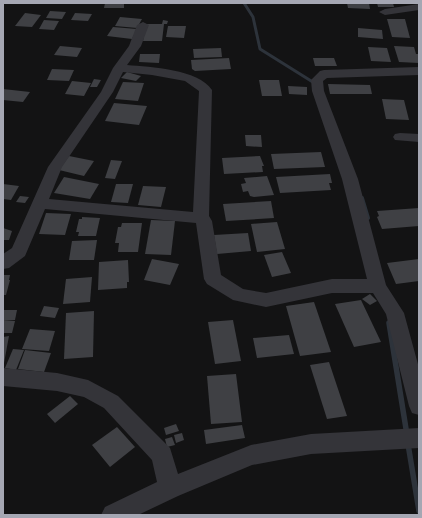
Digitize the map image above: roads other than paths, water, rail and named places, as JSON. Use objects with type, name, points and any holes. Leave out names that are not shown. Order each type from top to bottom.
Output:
[{"type":"street","points":[[385,12],[419,7]]},
{"type":"street","points":[[3,263],[19,252],[55,167],[107,92],[119,68],[135,46],[143,25]]},
{"type":"street","points":[[119,68],[152,71],[189,78],[206,90],[201,218],[204,221],[213,279],[239,295],[266,300],[332,286],[378,286]]},
{"type":"street","points":[[419,71],[324,74],[317,80],[318,91],[350,179],[378,286],[395,313],[419,406]]},
{"type":"street","points":[[400,137],[419,138]]},
{"type":"street","points":[[39,204],[201,218]]},
{"type":"street","points":[[3,377],[57,382],[88,389],[111,402],[162,455],[170,488]]},
{"type":"street","points":[[113,515],[170,488],[251,455],[311,444],[419,438]]},
{"type":"waterway","points":[[244,3],[253,17],[260,49],[316,84]]},
{"type":"waterway","points":[[362,198],[368,218]]},
{"type":"waterway","points":[[389,323],[407,435]]},
{"type":"waterway","points":[[408,444],[419,511]]}]
